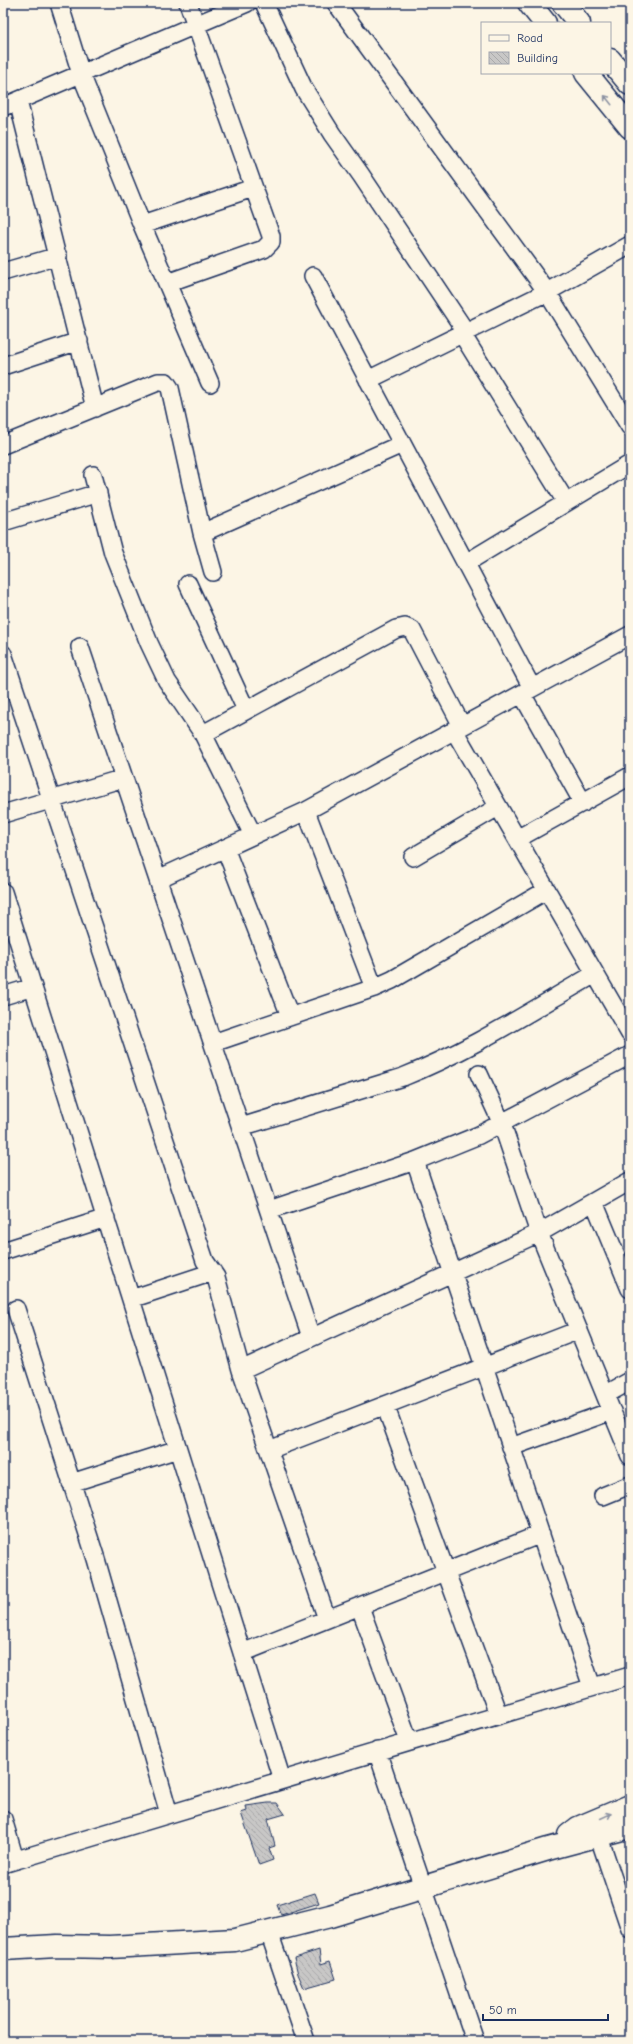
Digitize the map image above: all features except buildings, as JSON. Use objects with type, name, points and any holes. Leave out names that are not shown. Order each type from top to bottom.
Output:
[{"type":"main road","points":[[529,3],[544,22]]},
{"type":"main road","points":[[563,3],[578,22]]},
{"type":"main road","points":[[611,61],[630,84]]},
{"type":"main road","points":[[587,74],[630,127]]},
{"type":"main road","points":[[548,1849],[578,1828],[630,1806]]},
{"type":"main road","points":[[3,1949],[57,1946],[110,1947],[210,1943],[234,1940],[269,1932],[548,1849],[630,1827]]},
{"type":"main road","points":[[548,1849],[577,1849],[602,1846],[630,1839]]},
{"type":"street","points":[[59,3],[81,74],[142,225],[210,383]]},
{"type":"street","points":[[167,283],[264,249],[271,242],[271,236],[188,3]]},
{"type":"street","points":[[95,408],[58,256],[10,104],[247,3]]},
{"type":"street","points":[[264,3],[304,89],[332,134],[464,333],[566,502]]},
{"type":"street","points":[[336,3],[547,292],[630,427]]},
{"type":"street","points":[[142,225],[253,188]]},
{"type":"street","points":[[368,380],[547,292],[630,245]]},
{"type":"street","points":[[3,272],[58,256]]},
{"type":"street","points":[[313,276],[466,563],[527,691],[583,802]]},
{"type":"street","points":[[3,366],[79,341]]},
{"type":"street","points":[[3,445],[158,382],[166,382],[170,388],[212,572]]},
{"type":"street","points":[[202,533],[402,444]]},
{"type":"street","points":[[466,563],[630,464]]},
{"type":"street","points":[[93,475],[113,553],[149,643],[167,681],[203,734],[253,835]]},
{"type":"street","points":[[3,522],[98,493]]},
{"type":"street","points":[[188,584],[246,710]]},
{"type":"street","points":[[203,734],[396,629],[405,627],[412,630],[458,728],[498,807],[630,1034]]},
{"type":"street","points":[[158,879],[306,811],[630,635]]},
{"type":"street","points":[[80,647],[311,1337]]},
{"type":"street","points":[[3,654],[202,1253],[205,1261],[213,1272],[241,1370],[327,1619]]},
{"type":"street","points":[[517,839],[630,776]]},
{"type":"street","points":[[3,814],[124,778]]},
{"type":"street","points":[[412,857],[498,807]]},
{"type":"street","points":[[306,811],[374,988]]},
{"type":"street","points":[[225,848],[290,1016]]},
{"type":"street","points":[[213,1043],[374,988],[392,980],[547,890]]},
{"type":"street","points":[[3,892],[282,1780]]},
{"type":"street","points":[[241,1128],[403,1077],[427,1067],[453,1055],[595,974]]},
{"type":"street","points":[[3,996],[33,987]]},
{"type":"street","points":[[269,1210],[415,1162],[502,1124],[630,1055]]},
{"type":"street","points":[[479,1074],[502,1124],[540,1233],[630,1456]]},
{"type":"street","points":[[415,1162],[592,1687]]},
{"type":"street","points":[[241,1370],[452,1272],[540,1233],[630,1181]]},
{"type":"street","points":[[594,1202],[630,1289]]},
{"type":"street","points":[[3,1252],[106,1218]]},
{"type":"street","points":[[131,1299],[213,1272]]},
{"type":"street","points":[[16,1309],[96,1559],[169,1814]]},
{"type":"street","points":[[269,1450],[579,1330]]},
{"type":"street","points":[[511,1447],[608,1403],[630,1381]]},
{"type":"street","points":[[385,1405],[498,1714]]},
{"type":"street","points":[[71,1484],[178,1449]]},
{"type":"street","points":[[603,1496],[630,1484]]},
{"type":"street","points":[[242,1654],[541,1534]]},
{"type":"street","points":[[360,1607],[409,1742]]},
{"type":"street","points":[[3,1819],[9,1862],[498,1714],[630,1676]]},
{"type":"street","points":[[377,1751],[474,2041]]},
{"type":"street","points":[[602,1846],[630,1929]]},
{"type":"street","points":[[269,1932],[306,2041]]}]
